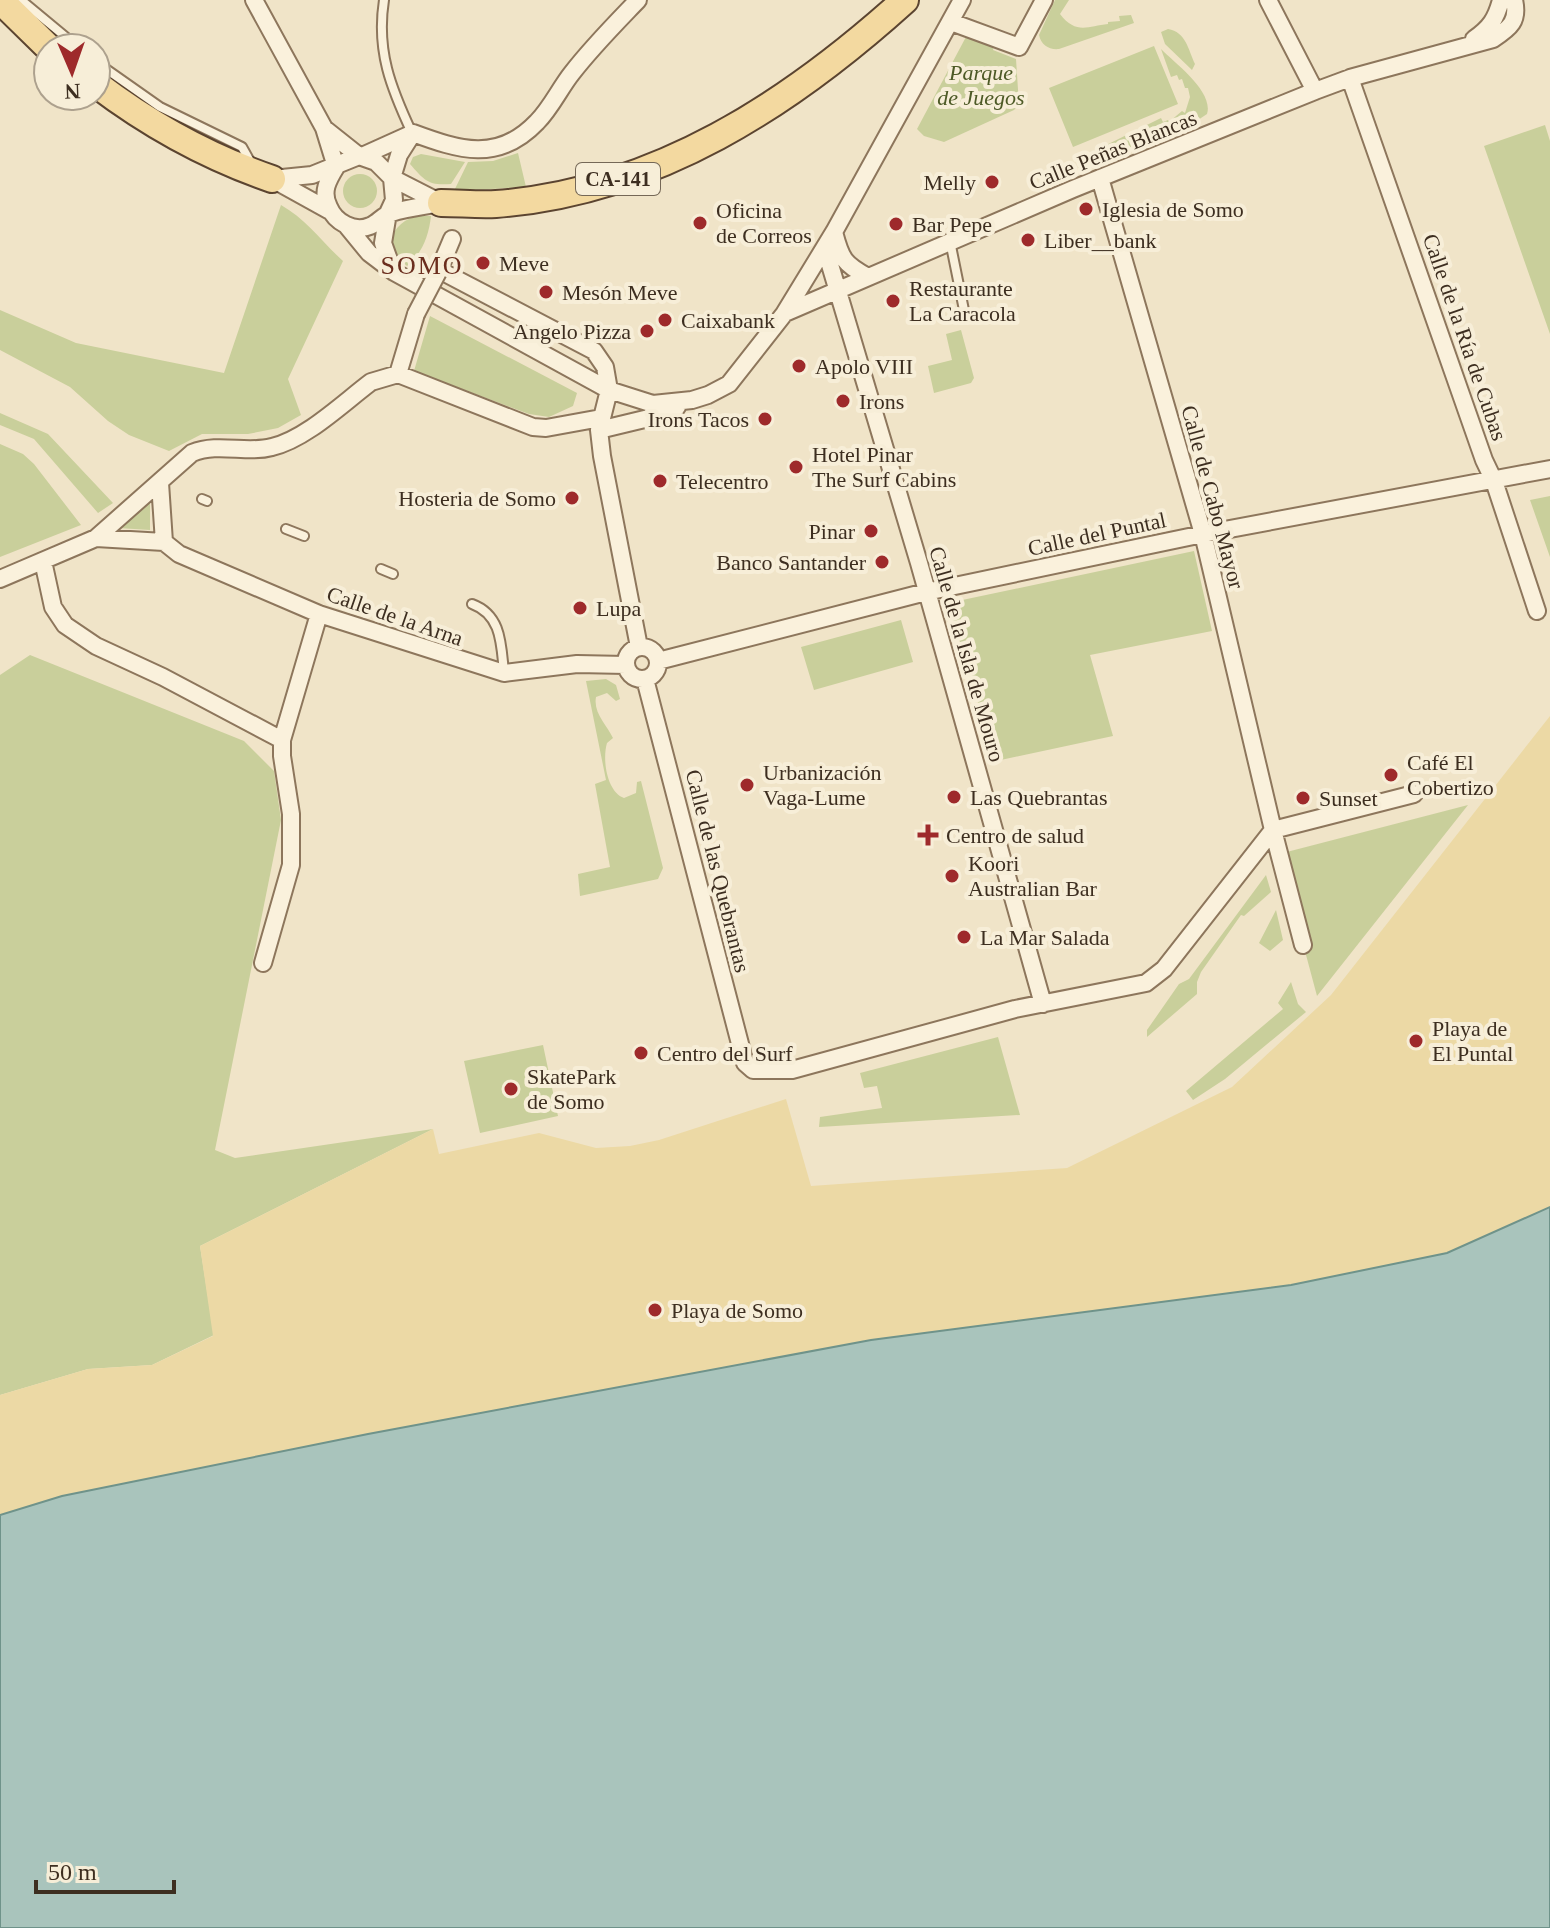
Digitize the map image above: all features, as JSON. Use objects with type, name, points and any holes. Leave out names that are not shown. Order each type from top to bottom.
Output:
[{"type":"main road","points":[[0,0],[33,32]]},
{"type":"main road","name":"CA-141","points":[[779,101],[831,55],[885,0]]},
{"type":"main road","name":"CA-141","points":[[441,203],[495,204],[552,196],[641,173],[712,141],[779,101],[833,63],[905,0]]},
{"type":"main road","points":[[112,95],[194,148],[265,177]]},
{"type":"street","points":[[254,0],[324,128],[336,167],[325,188],[330,211]]},
{"type":"street","points":[[265,177],[312,175],[413,133],[449,147],[476,151],[495,148],[520,137],[538,121],[599,40],[638,0]]},
{"type":"street","points":[[96,538],[192,453],[208,447],[270,448],[295,439],[371,382],[398,374],[533,427],[546,428],[653,417],[729,384],[784,314],[825,248],[962,0]]},
{"type":"street","points":[[951,22],[1019,47],[1044,0]]},
{"type":"street","points":[[1268,0],[1315,91]]},
{"type":"street","name":"Calle Peñas Blancas","points":[[1466,45],[1488,30],[1496,18],[1501,0]]},
{"type":"street","name":"Calle Peñas Blancas","points":[[784,314],[1100,178],[1315,91],[1350,78],[1493,39],[1511,28],[1517,12],[1514,0]]},
{"type":"street","name":"Calle de la Ría de Cubas","points":[[1350,78],[1494,481],[1537,611]]},
{"type":"street","points":[[324,128],[360,156],[376,162],[392,178],[441,203]]},
{"type":"street","points":[[394,272],[383,243],[388,213],[394,200],[392,178],[399,155],[413,133]]},
{"type":"street","points":[[265,177],[330,211],[369,253],[394,272],[609,390],[653,404],[692,400]]},
{"type":"street","name":"Calle de Cabo Mayor","points":[[1100,178],[1203,534],[1303,945]]},
{"type":"street","points":[[346,225],[370,227],[388,213],[441,203]]},
{"type":"street","points":[[834,232],[840,254],[849,267],[868,277]]},
{"type":"street","points":[[398,374],[416,314],[452,239]]},
{"type":"street","name":"Calle de la Isla de Mouro","points":[[825,248],[1043,1004]]},
{"type":"street","points":[[439,270],[594,351],[605,367],[609,390],[600,424],[630,612],[639,647]]},
{"type":"street","points":[[810,302],[831,307],[845,317]]},
{"type":"street","name":"Calle del Puntal","points":[[658,661],[926,592],[1203,534],[1550,469]]},
{"type":"street","points":[[160,483],[164,542]]},
{"type":"street","name":"Calle de la Arna","points":[[0,579],[96,538],[164,542],[179,554],[319,614],[504,673],[577,664],[626,665]]},
{"type":"street","points":[[43,561],[53,607],[65,625],[96,646],[163,677],[282,740]]},
{"type":"street","points":[[263,963],[291,865],[291,814],[282,740],[319,614]]},
{"type":"street","points":[[639,647],[654,651],[658,661],[657,670],[645,679],[630,674],[626,665],[631,652],[639,647]]},
{"type":"street","name":"Calle de las Quebrantas","points":[[645,679],[745,1063],[753,1070],[792,1070],[1043,1004]]},
{"type":"street","points":[[1043,1004],[1146,983],[1164,969],[1273,830],[1414,794]]},
{"type":"lane","points":[[21,0],[60,32]]},
{"type":"lane","points":[[384,0],[384,55],[390,86],[413,133]]},
{"type":"lane","points":[[112,73],[160,107],[242,147],[265,177]]},
{"type":"lane","points":[[950,241],[964,310]]},
{"type":"lane","points":[[286,529],[304,536]]},
{"type":"lane","points":[[381,569],[393,574]]},
{"type":"lane","points":[[472,604],[493,618],[499,630],[504,673]]},
{"type":"green space","points":[[1055,0],[1069,0],[1060,14],[1077,27],[1108,24],[1120,21],[1119,16],[1131,15],[1134,23],[1052,49],[1044,44],[1039,35]]},
{"type":"green space","points":[[1168,29],[1186,42],[1195,64],[1192,70],[1165,44],[1161,32]]},
{"type":"green space","name":"Parque de Juegos","points":[[967,35],[994,45],[993,50],[1016,59],[1019,105],[944,142],[924,136],[917,129]]},
{"type":"green space","points":[[1154,46],[1178,104],[1073,147],[1049,88]]},
{"type":"green space","points":[[1161,49],[1199,88],[1208,106],[1207,114],[1195,122],[1078,168],[1078,159],[1161,118],[1163,122],[1169,122],[1182,111],[1185,113],[1190,97],[1188,88],[1177,75],[1171,77]]},
{"type":"green space","points":[[1545,125],[1550,141],[1550,334],[1484,146]]},
{"type":"green space","points":[[518,153],[526,187],[454,191],[468,162],[493,161]]},
{"type":"green space","points":[[421,154],[465,162],[451,184],[437,184],[423,178],[410,164],[413,157]]},
{"type":"green space","points":[[360,174],[372,179],[377,191],[372,203],[360,208],[348,203],[343,191],[348,179]]},
{"type":"green space","points":[[281,205],[306,224],[343,261],[288,379],[301,415],[278,428],[248,434],[202,434],[169,451],[129,435],[70,387],[0,350],[0,310],[76,343],[224,373]]},
{"type":"green space","points":[[415,216],[431,216],[429,230],[417,256],[407,266],[395,252],[392,238],[399,226]]},
{"type":"green space","points":[[430,316],[577,393],[573,406],[549,417],[529,414],[414,371]]},
{"type":"green space","points":[[961,330],[974,378],[971,383],[934,393],[928,366],[952,360],[946,334]]},
{"type":"green space","points":[[0,413],[48,434],[113,503],[98,513],[34,439],[0,425]]},
{"type":"green space","points":[[0,444],[23,454],[34,464],[81,525],[0,557]]},
{"type":"green space","points":[[1550,496],[1550,557],[1530,500]]},
{"type":"green space","points":[[150,501],[150,530],[118,528]]},
{"type":"green space","points":[[1194,551],[1212,631],[1090,655],[1113,736],[996,761],[948,603]]},
{"type":"green space","points":[[901,620],[913,662],[814,690],[801,647]]},
{"type":"green space","points":[[30,655],[244,741],[274,771],[281,820],[215,1150],[235,1158],[433,1129],[200,1246],[214,1335],[152,1365],[88,1369],[0,1395],[0,675]]},
{"type":"green space","points":[[606,679],[616,685],[620,699],[616,701],[607,693],[596,697],[598,714],[613,738],[607,743],[607,775],[613,789],[624,798],[636,793],[637,782],[641,781],[663,868],[658,879],[580,896],[578,874],[610,867],[595,784],[606,780],[586,681]]},
{"type":"green space","points":[[1468,805],[1317,996],[1279,854]]},
{"type":"green space","points":[[1266,875],[1271,892],[1244,916],[1241,915],[1201,972],[1197,994],[1147,1037],[1147,1030],[1179,984],[1189,979]]},
{"type":"green space","points":[[1276,910],[1283,940],[1270,951],[1259,943]]},
{"type":"green space","points":[[1291,982],[1298,1004],[1306,1012],[1225,1079],[1193,1100],[1186,1091],[1283,1009],[1278,1003]]},
{"type":"green space","points":[[998,1037],[1020,1115],[819,1127],[820,1117],[882,1108],[877,1086],[864,1088],[860,1073]]},
{"type":"green space","name":"SkatePark de Somo","points":[[543,1045],[558,1116],[480,1133],[464,1061]]},
{"type":"sand","name":"Playa de Somo","points":[[1550,716],[1550,1207],[1447,1253],[1291,1285],[871,1340],[62,1496],[0,1515],[0,1395],[88,1369],[152,1365],[213,1336],[200,1246],[433,1129],[439,1154],[539,1133],[596,1148],[630,1146],[659,1140],[786,1099],[811,1186],[1067,1168],[1232,1087],[1331,995]]},
{"type":"water","points":[[1550,1207],[1550,1928],[0,1928],[0,1515],[62,1496],[368,1434],[871,1340],[1291,1285],[1447,1253]]},
{"type":"place","name":"Melly","points":[[992,182]]},
{"type":"place","name":"Iglesia de Somo","points":[[1086,209]]},
{"type":"place","name":"Oficina de Correos","points":[[700,223]]},
{"type":"place","name":"Bar Pepe","points":[[896,224]]},
{"type":"place","name":"Liber__bank","points":[[1028,240]]},
{"type":"place","name":"Meve","points":[[483,263]]},
{"type":"place","name":"Mesón Meve","points":[[546,292]]},
{"type":"place","name":"Restaurante La Caracola","points":[[893,301]]},
{"type":"place","name":"Caixabank","points":[[665,320]]},
{"type":"place","name":"Angelo Pizza","points":[[647,331]]},
{"type":"place","name":"Apolo VIII","points":[[799,366]]},
{"type":"place","name":"Irons","points":[[843,401]]},
{"type":"place","name":"Irons Tacos","points":[[765,419]]},
{"type":"place","name":"Hotel Pinar The Surf Cabins","points":[[796,467]]},
{"type":"place","name":"Telecentro","points":[[660,481]]},
{"type":"place","name":"Hosteria de Somo","points":[[572,498]]},
{"type":"place","name":"Pinar","points":[[871,531]]},
{"type":"place","name":"Banco Santander","points":[[882,562]]},
{"type":"place","name":"Lupa","points":[[580,608]]},
{"type":"place","name":"Café El Cobertizo","points":[[1391,775]]},
{"type":"place","name":"Urbanización Vaga-Lume","points":[[747,785]]},
{"type":"place","name":"Las Quebrantas","points":[[954,797]]},
{"type":"place","name":"Sunset","points":[[1303,798]]},
{"type":"place","name":"Centro de salud","points":[[928,835]]},
{"type":"place","name":"Koori Australian Bar","points":[[952,876]]},
{"type":"place","name":"La Mar Salada","points":[[964,937]]},
{"type":"place","name":"Playa de El Puntal","points":[[1416,1041]]},
{"type":"place","name":"Centro del Surf","points":[[641,1053]]},
{"type":"place","name":"SkatePark de Somo","points":[[511,1089]]},
{"type":"place","name":"Playa de Somo","points":[[655,1310]]},
{"type":"district","name":"SOMO","points":[[422,265]]}]
